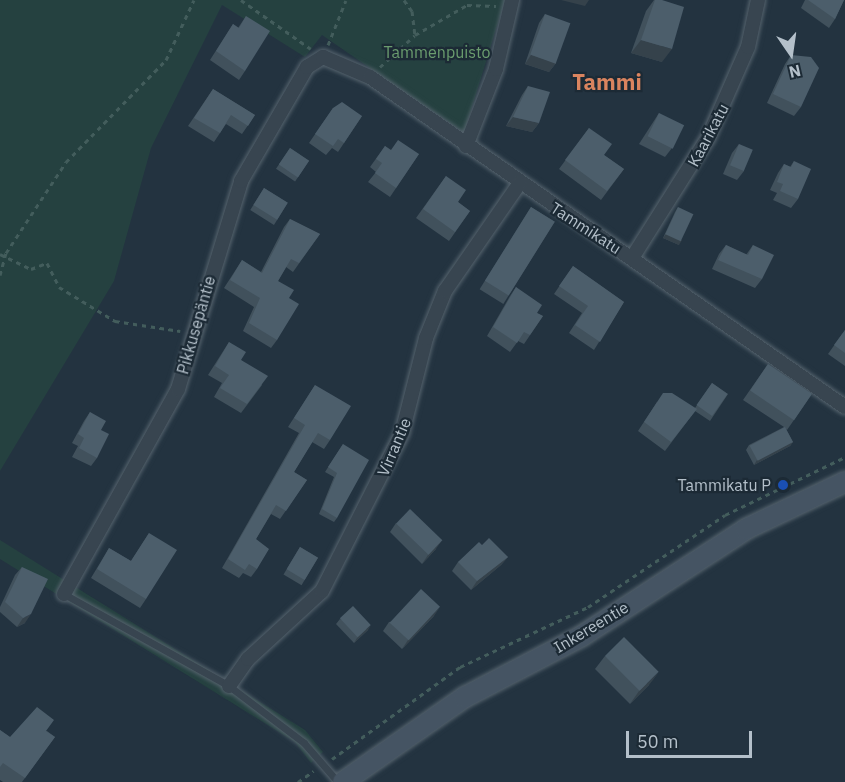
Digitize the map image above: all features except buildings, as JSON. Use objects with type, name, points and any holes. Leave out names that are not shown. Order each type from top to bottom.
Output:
[{"type":"street","name":"Kaarikatu","points":[[632,258],[718,118],[748,47],[758,0]]},
{"type":"street","points":[[466,146],[496,69],[512,4]]},
{"type":"street","name":"Tammikatu","points":[[323,57],[370,77],[519,184],[632,258],[845,406]]},
{"type":"street","name":"Pikkusepäntie","points":[[64,594],[164,421],[241,181],[308,67],[323,57]]},
{"type":"street","name":"Virrantie","points":[[229,686],[248,659],[322,591],[402,433],[426,338],[446,291],[519,184]]},
{"type":"street","name":"Inkereentie","points":[[343,782],[465,697],[582,636],[747,529],[845,482]]},
{"type":"lane","points":[[64,594],[229,686],[304,743],[338,782]]},
{"type":"path","points":[[0,275],[6,253],[66,162],[166,60],[194,0]]},
{"type":"path","points":[[241,0],[323,57],[346,0]]},
{"type":"path","points":[[404,0],[412,11],[415,35]]},
{"type":"path","points":[[370,77],[415,35],[468,5],[512,4]]},
{"type":"path","points":[[0,254],[6,253],[31,269],[46,263],[59,287],[115,321],[194,333]]},
{"type":"path","points":[[298,782],[460,667],[588,607],[725,515],[845,457]]},
{"type":"green space","name":"Tammenpuisto","points":[[0,0],[505,0],[464,133],[322,35],[305,57],[222,5],[151,148],[114,281],[0,471]]},
{"type":"green space","points":[[0,540],[305,730],[323,752],[311,763],[295,742],[0,559]]},
{"type":"place","name":"Tammikatu P","points":[[783,485]]},
{"type":"district","name":"Tammi","points":[[607,82]]}]
